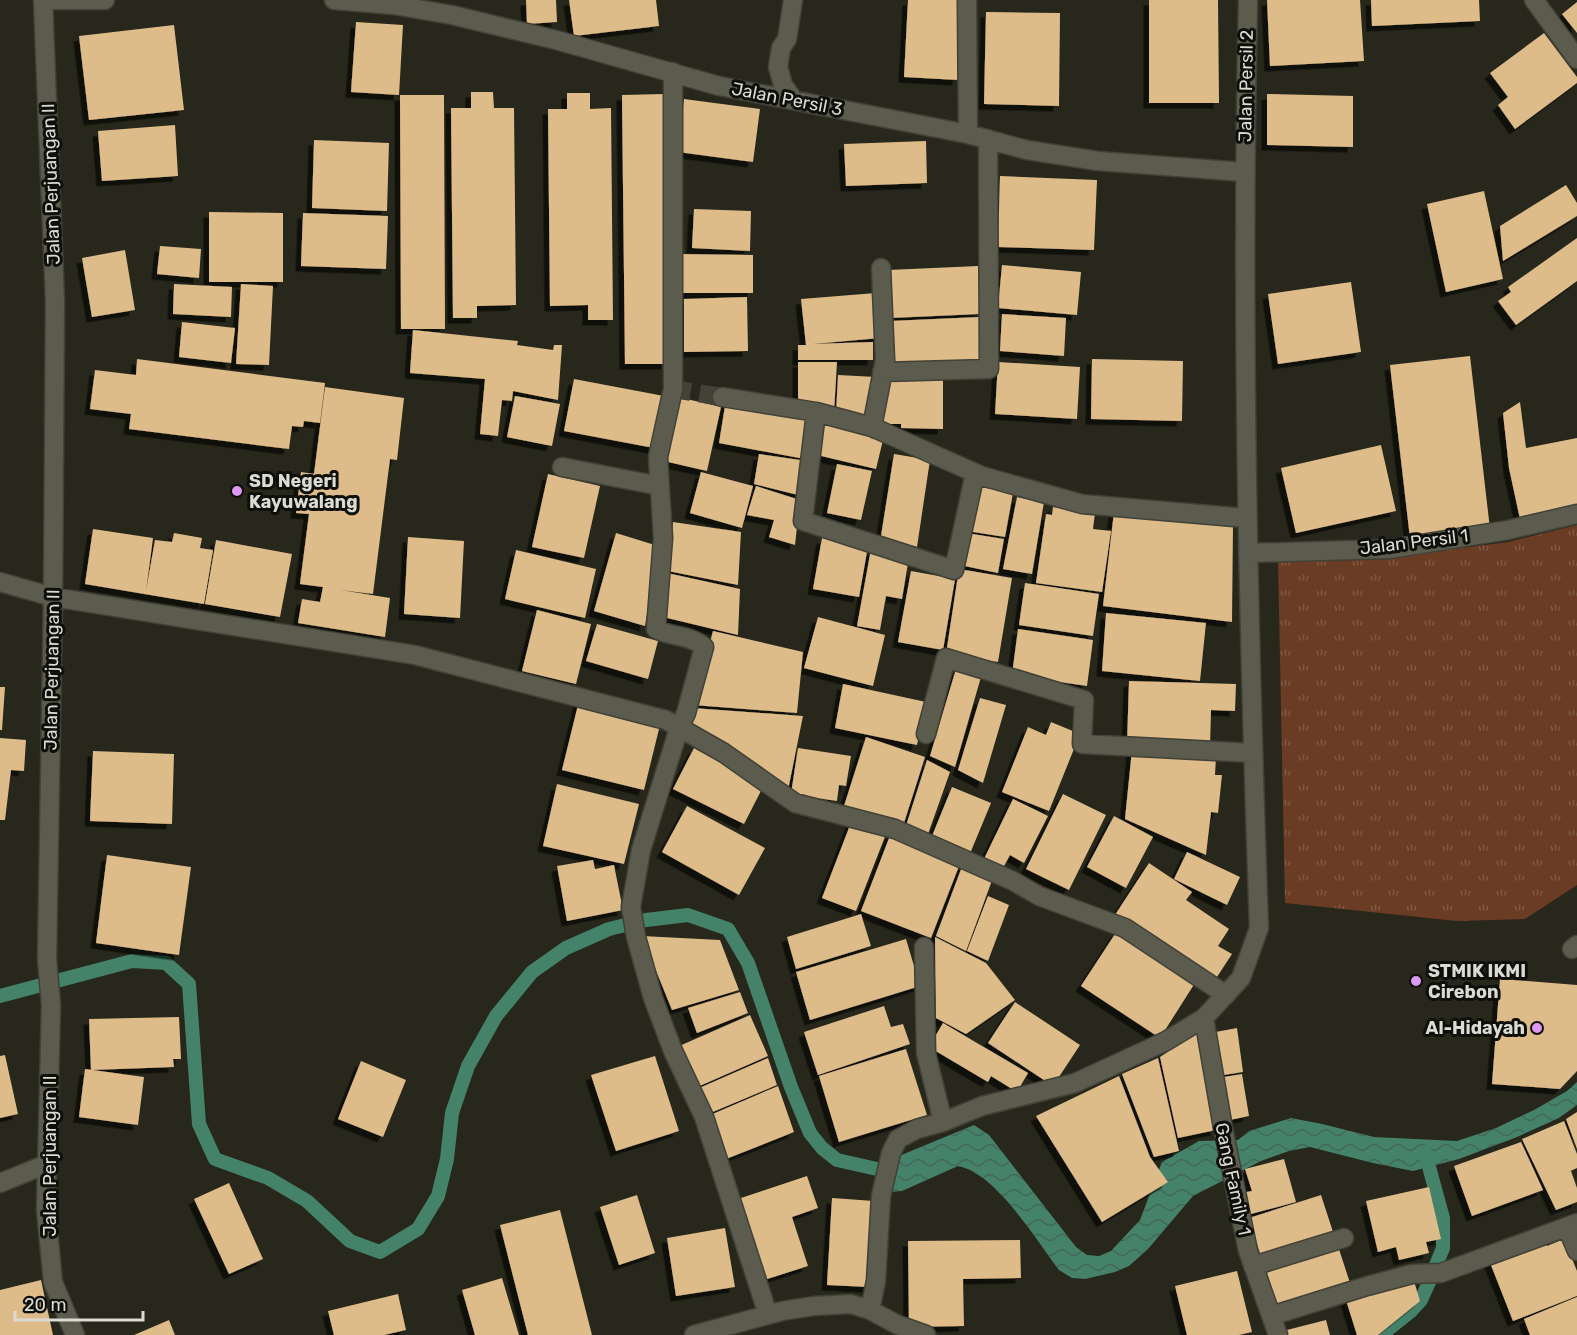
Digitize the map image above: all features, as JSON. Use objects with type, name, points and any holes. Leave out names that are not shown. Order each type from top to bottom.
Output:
[{"type":"street","points":[[43,0],[105,0]]},
{"type":"street","name":"Jalan Perjuangan II","points":[[43,0],[56,302],[46,959],[51,1005],[46,1210],[53,1282],[75,1335]]},
{"type":"street","name":"Jalan Persil 3","points":[[334,0],[394,5],[452,15],[556,39],[719,86],[968,134],[1028,150],[1098,161],[1244,172]]},
{"type":"street","points":[[793,0],[787,39],[781,48],[778,67],[783,85],[793,99]]},
{"type":"street","points":[[967,0],[968,134]]},
{"type":"street","name":"Jalan Persil 2","points":[[870,1310],[876,1281],[881,1196],[891,1153],[898,1139],[917,1129],[943,1122],[982,1106],[1075,1083],[1166,1041],[1204,1018],[1241,978],[1258,928],[1246,518],[1244,172],[1248,0]]},
{"type":"street","points":[[1534,0],[1577,59]]},
{"type":"street","points":[[673,72],[673,389],[658,457],[663,538],[656,629],[699,642],[704,647],[686,713],[679,728],[641,850],[631,907],[636,937],[653,998],[669,1041],[704,1117],[768,1315]]},
{"type":"street","points":[[882,372],[989,369],[988,139]]},
{"type":"street","points":[[872,427],[885,360],[881,268]]},
{"type":"street","points":[[722,397],[816,412],[872,427],[975,473],[1083,504],[1246,518]]},
{"type":"street","points":[[816,412],[802,520],[954,570],[975,473]]},
{"type":"street","points":[[562,467],[660,486]]},
{"type":"street","name":"Jalan Persil 1","points":[[1248,553],[1390,549],[1508,530],[1577,514]]},
{"type":"street","points":[[0,582],[53,597],[415,654],[666,720],[724,753],[795,803],[895,829],[1013,881],[1039,896],[1125,928],[1226,995]]},
{"type":"street","points":[[926,734],[946,658],[1084,700],[1082,744],[1253,753]]},
{"type":"street","points":[[924,947],[926,1053],[943,1122]]},
{"type":"street","name":"Gang Family 1","points":[[1204,1018],[1234,1186],[1253,1266],[1278,1335]]},
{"type":"street","points":[[0,1183],[47,1164]]},
{"type":"street","points":[[1271,1316],[1412,1274],[1441,1272],[1572,1225],[1577,1251]]},
{"type":"street","points":[[1253,1266],[1344,1238]]},
{"type":"street","points":[[694,1335],[782,1311],[823,1305],[851,1304],[926,1335]]},
{"type":"green space","points":[[1577,525],[1577,885],[1525,919],[1457,921],[1285,903],[1278,561],[1392,557],[1508,542]]},
{"type":"water","points":[[1577,1082],[1577,1105],[1559,1118],[1459,1159],[1413,1171],[1310,1147],[1289,1151],[1261,1161],[1193,1196],[1148,1249],[1129,1266],[1085,1279],[1072,1278],[1059,1270],[1001,1194],[972,1171],[958,1166],[902,1191],[888,1192],[899,1156],[974,1125],[989,1135],[1076,1247],[1087,1255],[1099,1256],[1111,1251],[1140,1220],[1162,1162],[1199,1141],[1238,1140],[1249,1131],[1291,1118],[1374,1137],[1457,1141],[1496,1128],[1534,1110],[1567,1091]]},
{"type":"building","points":[[526,0],[556,0],[557,22],[527,24]]},
{"type":"building","points":[[569,0],[656,0],[659,26],[574,36]]},
{"type":"building","points":[[908,0],[963,0],[958,80],[904,77]]},
{"type":"building","points":[[1149,0],[1218,0],[1219,103],[1149,103]]},
{"type":"building","points":[[1267,0],[1360,0],[1364,61],[1270,66]]},
{"type":"building","points":[[1371,0],[1479,0],[1480,21],[1372,26]]},
{"type":"building","points":[[1577,2],[1577,33],[1562,14]]},
{"type":"building","points":[[986,12],[1060,13],[1059,106],[984,104]]},
{"type":"building","points":[[356,22],[403,25],[399,95],[351,92]]},
{"type":"building","points":[[174,25],[184,110],[89,120],[79,36]]},
{"type":"building","points":[[1544,33],[1577,77],[1577,83],[1515,129],[1498,105],[1508,97],[1490,73]]},
{"type":"building","points":[[471,92],[493,92],[494,108],[514,108],[516,305],[477,306],[477,318],[453,318],[451,108],[471,108]]},
{"type":"building","points":[[567,93],[590,93],[590,109],[611,108],[613,320],[588,320],[588,305],[550,306],[548,109],[567,109]]},
{"type":"building","points":[[664,94],[667,364],[625,364],[622,95]]},
{"type":"building","points":[[1267,94],[1353,96],[1353,147],[1267,145]]},
{"type":"building","points":[[400,95],[444,95],[445,329],[401,329]]},
{"type":"building","points":[[684,99],[760,109],[753,162],[678,152]]},
{"type":"building","points":[[175,125],[178,176],[102,181],[98,131]]},
{"type":"building","points":[[314,140],[389,143],[387,211],[312,208]]},
{"type":"building","points":[[926,141],[927,183],[846,186],[844,144]]},
{"type":"building","points":[[1000,176],[1097,180],[1094,250],[998,247]]},
{"type":"building","points":[[1566,185],[1577,203],[1577,216],[1503,261],[1500,226]]},
{"type":"building","points":[[1484,191],[1503,279],[1446,292],[1427,204]]},
{"type":"building","points":[[694,209],[751,211],[750,251],[692,248]]},
{"type":"building","points":[[209,212],[283,213],[283,282],[209,282]]},
{"type":"building","points":[[303,213],[388,216],[386,269],[301,266]]},
{"type":"building","points":[[1577,238],[1577,281],[1516,325],[1498,301],[1511,292],[1508,287]]},
{"type":"building","points":[[160,246],[201,249],[199,278],[157,274]]},
{"type":"building","points":[[125,250],[135,310],[92,317],[82,258]]},
{"type":"building","points":[[679,254],[753,255],[753,293],[678,293]]},
{"type":"building","points":[[1002,265],[1081,272],[1077,315],[998,308]]},
{"type":"building","points":[[978,266],[980,314],[890,318],[888,270]]},
{"type":"building","points":[[1351,282],[1361,352],[1278,364],[1268,294]]},
{"type":"building","points":[[174,284],[232,287],[231,317],[173,314]]},
{"type":"building","points":[[241,284],[273,286],[269,365],[236,364]]},
{"type":"building","points":[[876,293],[880,338],[813,344],[873,342],[873,360],[798,360],[798,345],[806,345],[801,299]]},
{"type":"building","points":[[747,297],[748,351],[684,352],[684,299]]},
{"type":"building","points":[[1002,314],[1066,318],[1064,356],[1000,351]]},
{"type":"building","points":[[980,317],[983,366],[892,370],[890,321]]},
{"type":"building","points":[[182,322],[235,328],[231,363],[179,357]]},
{"type":"building","points":[[413,330],[518,341],[517,345],[553,350],[554,345],[562,345],[558,400],[513,391],[512,401],[502,400],[498,436],[480,434],[485,379],[410,373]]},
{"type":"building","points":[[1470,356],[1490,529],[1410,538],[1390,365]]},
{"type":"building","points":[[137,359],[325,383],[320,423],[304,421],[303,427],[292,426],[289,449],[129,429],[131,414],[90,409],[95,370],[136,375]]},
{"type":"building","points":[[1092,359],[1183,361],[1182,421],[1091,419]]},
{"type":"building","points":[[798,362],[837,362],[834,412],[798,402]]},
{"type":"building","points":[[998,362],[1080,367],[1077,419],[995,414]]},
{"type":"building","points":[[838,375],[876,377],[871,420],[836,414]]},
{"type":"building","points":[[884,375],[943,375],[943,429],[901,428],[901,424],[876,424]]},
{"type":"building","points":[[574,379],[664,396],[654,448],[564,431]]},
{"type":"building","points":[[325,387],[404,398],[397,460],[390,459],[373,594],[340,590],[390,598],[385,637],[298,623],[302,599],[320,602],[323,587],[300,584],[309,514],[296,513],[301,472],[314,474]]},
{"type":"building","points":[[515,396],[560,404],[552,446],[507,437]]},
{"type":"building","points":[[678,397],[721,407],[707,471],[664,461]]},
{"type":"building","points":[[726,400],[812,416],[805,459],[719,443]]},
{"type":"building","points":[[1520,402],[1526,448],[1577,438],[1577,507],[1520,519],[1509,468],[1503,413]]},
{"type":"building","points":[[821,417],[872,429],[870,438],[883,440],[876,469],[813,454]]},
{"type":"building","points":[[1381,445],[1396,511],[1296,533],[1281,468]]},
{"type":"building","points":[[759,454],[807,461],[802,496],[754,484]]},
{"type":"building","points":[[894,454],[930,460],[917,547],[881,536]]},
{"type":"building","points":[[837,464],[872,471],[861,520],[827,513]]},
{"type":"building","points":[[701,472],[753,486],[742,528],[690,513]]},
{"type":"building","points":[[548,474],[600,486],[584,558],[532,547]]},
{"type":"building","points":[[756,486],[800,500],[795,545],[769,537],[774,520],[747,515]]},
{"type":"building","points":[[975,486],[1013,493],[1005,537],[967,531]]},
{"type":"building","points":[[1017,497],[1044,502],[1032,574],[1003,569]]},
{"type":"building","points":[[1053,507],[1095,513],[1093,529],[1111,531],[1102,592],[1036,583],[1046,514],[1052,515]]},
{"type":"building","points":[[1114,512],[1233,524],[1232,622],[1103,606]]},
{"type":"building","points":[[673,522],[741,532],[738,585],[668,571]]},
{"type":"building","points":[[93,529],[153,538],[146,591],[155,540],[172,542],[174,533],[202,538],[200,548],[213,550],[204,604],[85,584]]},
{"type":"building","points":[[616,533],[658,546],[645,626],[594,611]]},
{"type":"building","points":[[966,533],[1004,539],[998,573],[960,565]]},
{"type":"building","points":[[408,537],[464,541],[460,618],[404,614]]},
{"type":"building","points":[[822,538],[868,546],[859,597],[813,589]]},
{"type":"building","points":[[216,540],[292,554],[280,617],[205,604]]},
{"type":"building","points":[[871,549],[909,557],[902,599],[886,596],[880,630],[857,626]]},
{"type":"building","points":[[516,550],[596,569],[585,618],[505,599]]},
{"type":"building","points":[[959,569],[1012,578],[998,662],[946,654]]},
{"type":"building","points":[[911,571],[955,579],[943,650],[898,642]]},
{"type":"building","points":[[667,573],[740,589],[738,635],[659,616]]},
{"type":"building","points":[[1025,583],[1099,594],[1093,636],[1019,625]]},
{"type":"building","points":[[537,610],[591,624],[576,684],[522,671]]},
{"type":"building","points":[[1106,613],[1206,623],[1200,681],[1102,671]]},
{"type":"building","points":[[818,617],[885,635],[873,686],[804,668]]},
{"type":"building","points":[[597,624],[658,641],[648,679],[586,661]]},
{"type":"building","points":[[1018,629],[1093,640],[1087,686],[1012,675]]},
{"type":"building","points":[[713,631],[803,652],[797,713],[693,705]]},
{"type":"building","points":[[956,669],[981,677],[955,767],[930,756]]},
{"type":"building","points":[[1129,681],[1236,684],[1235,711],[1211,710],[1210,747],[1127,745]]},
{"type":"building","points":[[843,684],[926,702],[917,745],[835,728]]},
{"type":"building","points":[[0,687],[5,687],[2,730],[0,730]]},
{"type":"building","points":[[980,698],[1006,705],[983,783],[958,770]]},
{"type":"building","points":[[579,701],[661,721],[644,790],[562,770]]},
{"type":"building","points":[[692,708],[803,716],[788,790],[685,725]]},
{"type":"building","points":[[1051,722],[1080,734],[1049,811],[1002,792],[1028,727],[1046,735]]},
{"type":"building","points":[[866,737],[925,757],[903,826],[844,806]]},
{"type":"building","points":[[0,738],[26,740],[24,771],[11,770],[5,820],[0,820]]},
{"type":"building","points":[[694,748],[764,785],[744,824],[673,789]]},
{"type":"building","points":[[798,748],[851,756],[846,786],[839,785],[837,801],[791,794]]},
{"type":"building","points":[[1132,750],[1216,757],[1215,775],[1222,775],[1218,813],[1211,812],[1206,855],[1125,819]]},
{"type":"building","points":[[93,751],[174,754],[172,824],[90,821]]},
{"type":"building","points":[[927,760],[950,772],[927,837],[905,829]]},
{"type":"building","points":[[557,784],[639,804],[624,864],[543,846]]},
{"type":"building","points":[[952,787],[991,803],[969,856],[930,841]]},
{"type":"building","points":[[1063,794],[1106,815],[1069,890],[1026,869]]},
{"type":"building","points":[[1013,799],[1048,816],[1024,863],[1010,855],[1003,868],[984,859]]},
{"type":"building","points":[[687,806],[765,848],[739,895],[662,852]]},
{"type":"building","points":[[1114,816],[1153,837],[1126,888],[1087,867]]},
{"type":"building","points":[[852,820],[886,834],[856,911],[822,898]]},
{"type":"building","points":[[891,833],[961,861],[931,938],[861,911]]},
{"type":"building","points":[[1187,852],[1240,877],[1227,905],[1174,879]]},
{"type":"building","points":[[107,855],[191,867],[179,955],[96,943]]},
{"type":"building","points":[[593,860],[595,869],[614,865],[623,910],[567,921],[557,866]]},
{"type":"building","points":[[1149,863],[1192,892],[1186,900],[1229,929],[1218,946],[1232,954],[1215,980],[1115,915]]},
{"type":"building","points":[[963,864],[994,875],[966,951],[936,936]]},
{"type":"building","points":[[988,896],[1009,905],[988,961],[967,951]]},
{"type":"building","points":[[861,914],[871,946],[796,969],[787,937]]},
{"type":"building","points":[[1117,931],[1195,983],[1160,1038],[1081,986]]},
{"type":"building","points":[[642,936],[720,940],[739,990],[672,1010]]},
{"type":"building","points":[[935,937],[986,963],[1015,1000],[966,1034],[936,1018]]},
{"type":"building","points":[[906,939],[920,986],[810,1020],[796,972]]},
{"type":"building","name":"Al-Hidayah","points":[[1500,979],[1577,985],[1577,1071],[1560,1089],[1492,1084]]},
{"type":"building","points":[[740,992],[748,1013],[697,1033],[688,1008]]},
{"type":"building","points":[[1015,1002],[1080,1045],[1053,1086],[988,1043]]},
{"type":"building","points":[[884,1006],[891,1027],[903,1024],[910,1044],[818,1075],[804,1032]]},
{"type":"building","points":[[750,1015],[768,1056],[695,1088],[677,1047]]},
{"type":"building","points":[[179,1017],[181,1059],[173,1059],[174,1067],[91,1070],[89,1019]]},
{"type":"building","points":[[943,1023],[1028,1073],[1017,1092],[991,1076],[988,1082],[929,1047]]},
{"type":"building","points":[[1237,1028],[1243,1072],[1217,1076],[1210,1033]]},
{"type":"building","points":[[1200,1031],[1216,1130],[1178,1138],[1160,1057]]},
{"type":"building","points":[[906,1049],[927,1115],[839,1142],[819,1076]]},
{"type":"building","points":[[5,1055],[18,1114],[0,1118],[0,1056]]},
{"type":"building","points":[[655,1056],[679,1131],[616,1151],[591,1075]]},
{"type":"building","points":[[768,1058],[777,1085],[708,1114],[697,1089]]},
{"type":"building","points":[[1158,1058],[1179,1151],[1154,1157],[1122,1074]]},
{"type":"building","points":[[361,1061],[406,1080],[383,1137],[338,1119]]},
{"type":"building","points":[[85,1069],[144,1077],[138,1125],[79,1117]]},
{"type":"building","points":[[1242,1074],[1249,1116],[1225,1121],[1218,1078]]},
{"type":"building","points":[[1119,1076],[1150,1157],[1168,1182],[1102,1222],[1036,1116]]},
{"type":"building","points":[[778,1086],[794,1132],[726,1159],[708,1116]]},
{"type":"building","points":[[1577,1112],[1577,1149],[1566,1119]]},
{"type":"building","points":[[1564,1121],[1577,1154],[1577,1168],[1566,1173],[1571,1171],[1577,1188],[1577,1202],[1556,1210],[1522,1139]]},
{"type":"building","points":[[1521,1142],[1543,1190],[1472,1216],[1454,1166]]},
{"type":"building","points":[[1284,1159],[1296,1202],[1247,1215],[1241,1193],[1252,1191],[1245,1169]]},
{"type":"building","points":[[807,1176],[818,1208],[792,1217],[808,1266],[764,1280],[738,1199]]},
{"type":"building","points":[[229,1183],[263,1259],[229,1274],[194,1199]]},
{"type":"building","points":[[1429,1187],[1441,1239],[1426,1242],[1429,1253],[1399,1260],[1396,1247],[1378,1252],[1366,1201]]},
{"type":"building","points":[[637,1195],[655,1253],[619,1265],[600,1207]]},
{"type":"building","points":[[1321,1195],[1333,1232],[1316,1237],[1318,1242],[1262,1260],[1249,1218]]},
{"type":"building","points":[[832,1198],[874,1201],[869,1287],[827,1285]]},
{"type":"building","points":[[560,1210],[592,1335],[528,1335],[500,1225]]},
{"type":"building","points":[[725,1228],[735,1287],[676,1296],[667,1238]]},
{"type":"building","points":[[1545,1238],[1547,1246],[1564,1239],[1577,1271],[1577,1296],[1513,1321],[1489,1260]]},
{"type":"building","points":[[1020,1240],[1021,1278],[963,1279],[964,1326],[909,1327],[908,1241]]},
{"type":"building","points":[[1337,1243],[1351,1286],[1278,1309],[1265,1266]]},
{"type":"building","points":[[1237,1271],[1252,1332],[1239,1335],[1187,1335],[1175,1286]]},
{"type":"building","points":[[502,1278],[519,1335],[475,1335],[462,1290]]},
{"type":"building","points":[[41,1280],[53,1335],[0,1335],[0,1290]]},
{"type":"building","points":[[1414,1281],[1420,1301],[1378,1335],[1357,1335],[1346,1300]]},
{"type":"building","points":[[398,1294],[406,1330],[384,1335],[334,1335],[328,1311]]},
{"type":"building","points":[[1577,1297],[1577,1335],[1530,1335],[1524,1319]]},
{"type":"building","points":[[169,1320],[175,1335],[134,1335]]},
{"type":"building","points":[[1326,1320],[1330,1335],[1284,1335],[1283,1331]]},
{"type":"waterway","points":[[0,996],[132,961],[166,963],[189,984],[199,1124],[215,1159],[268,1178],[307,1201],[350,1241],[380,1252],[418,1229],[438,1196],[447,1159],[452,1113],[468,1066],[496,1016],[532,972],[566,948],[609,929],[646,920],[688,915],[728,929],[748,963],[791,1087],[810,1133],[822,1148],[837,1160],[877,1169],[896,1170]]},
{"type":"waterway","points":[[1425,1152],[1443,1218],[1443,1248],[1436,1265]]},
{"type":"waterway","points":[[1381,1335],[1421,1300],[1430,1280]]},
{"type":"tunnel","points":[[673,389],[722,397]]},
{"type":"place","name":"SD Negeri Kayuwalang","points":[[237,491]]},
{"type":"place","name":"STMIK IKMI Cirebon","points":[[1416,981]]},
{"type":"place","name":"Al-Hidayah","points":[[1537,1028]]}]
